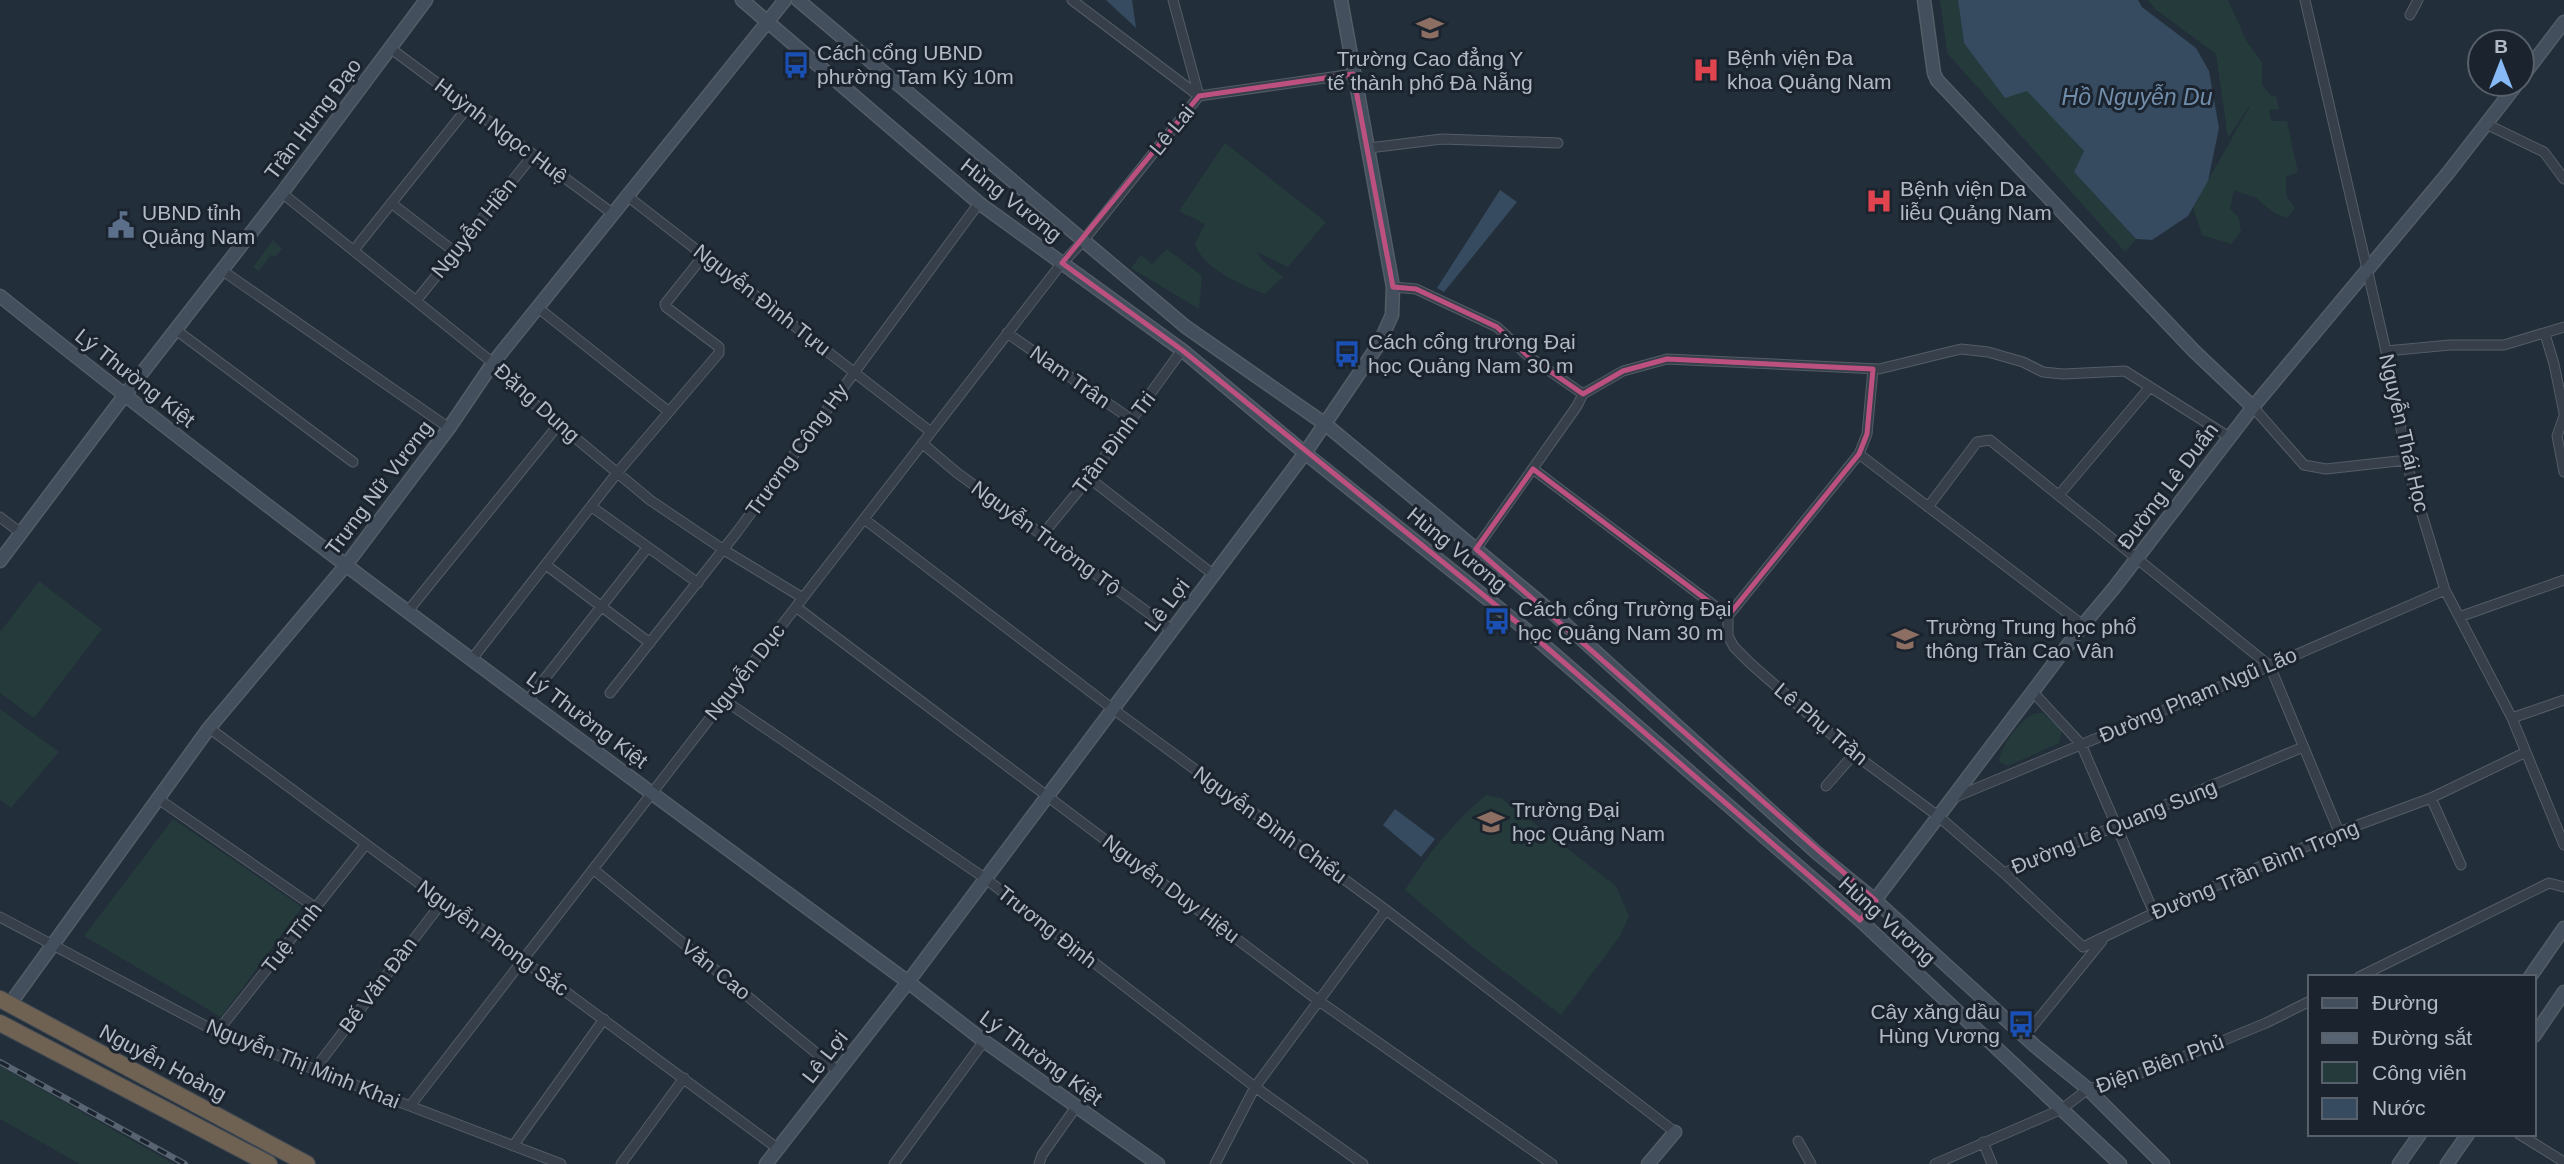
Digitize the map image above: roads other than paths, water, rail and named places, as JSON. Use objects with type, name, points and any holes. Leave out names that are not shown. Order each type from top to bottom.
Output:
[{"type":"highway","points":[[0,1021],[5,1001]]},
{"type":"highway","name":"Nguyễn Hoàng","points":[[5,1001],[307,1164]]},
{"type":"highway","name":"Nguyễn Hoàng","points":[[0,1021],[269,1164]]},
{"type":"street","name":"Trần Hưng Đạo","points":[[0,561],[124,396],[223,271],[426,0]]},
{"type":"street","name":"Hùng Vương","points":[[742,0],[979,203],[1182,350],[1305,453],[1530,633],[1860,920],[2120,1164]]},
{"type":"street","name":"Trưng Nữ Vương","points":[[5,1001],[54,946],[209,728],[346,565],[449,428],[493,363],[785,0]]},
{"type":"street","name":"Hùng Vương","points":[[798,0],[1186,327],[1325,424],[1554,614],[1817,853],[1876,901],[2025,1037],[2088,1089],[2163,1164]]},
{"type":"street","points":[[1072,0],[1199,96],[1353,74]]},
{"type":"street","name":"Lê Lai","points":[[1083,241],[1199,96],[1172,0]]},
{"type":"street","name":"Lê Lợi","points":[[766,1164],[908,982],[1214,575],[1305,453],[1379,344],[1392,315],[1393,287],[1341,0]]},
{"type":"street","points":[[1924,0],[1937,80],[2194,351],[2253,407],[2304,465],[2326,469],[2407,460]]},
{"type":"street","name":"Nguyễn Thái Học","points":[[2305,0],[2386,351],[2407,460],[2445,590],[2512,718],[2564,845]]},
{"type":"street","points":[[2410,15],[2418,0]]},
{"type":"street","points":[[2536,59],[2564,22]]},
{"type":"street","name":"Huỳnh Ngọc Huệ","points":[[390,48],[612,213]]},
{"type":"street","name":"Đường Lê Duẩn","points":[[1860,920],[2032,691],[2138,558],[2229,437],[2448,173],[2506,98]]},
{"type":"street","points":[[355,250],[468,107]]},
{"type":"street","points":[[2486,124],[2544,152],[2564,178]]},
{"type":"street","points":[[1369,148],[1441,139],[1558,143]]},
{"type":"street","name":"Nguyễn Hiền","points":[[416,301],[533,155]]},
{"type":"street","name":"Đặng Dung","points":[[282,193],[493,363],[525,396],[650,500],[724,550],[803,597]]},
{"type":"street","name":"Nguyễn Đình Tựu","points":[[626,195],[931,432]]},
{"type":"street","points":[[391,203],[455,252]]},
{"type":"street","name":"Trương Công Hy","points":[[610,693],[724,550],[979,203]]},
{"type":"street","name":"Nguyễn Dục","points":[[410,1106],[1007,333],[1083,241]]},
{"type":"street","points":[[472,659],[617,473],[720,350],[665,304],[704,255]]},
{"type":"street","points":[[223,271],[449,428]]},
{"type":"street","points":[[1393,287],[1416,289],[1497,327],[1528,356],[1583,394]]},
{"type":"street","name":"Lý Thường Kiệt","points":[[0,296],[124,396],[346,565],[984,1041],[1158,1164]]},
{"type":"street","points":[[537,307],[668,411]]},
{"type":"street","points":[[2386,351],[2450,345],[2490,346],[2564,327]]},
{"type":"street","points":[[176,330],[354,462]]},
{"type":"street","name":"Nam Trân","points":[[1007,333],[1132,420]]},
{"type":"street","points":[[2545,334],[2564,415],[2557,436],[2564,472]]},
{"type":"street","points":[[1476,549],[1583,394],[1623,371],[1667,359],[1873,369],[1891,368],[1961,349],[1988,352],[2023,362],[2043,372],[2063,374],[2124,371],[2229,437]]},
{"type":"street","name":"Trần Đình Tri","points":[[1043,534],[1089,478],[1182,350]]},
{"type":"street","points":[[1533,469],[1728,616],[1859,454],[1867,434],[1873,369]]},
{"type":"street","points":[[2059,495],[2150,387]]},
{"type":"street","points":[[408,611],[559,424]]},
{"type":"street","points":[[1928,507],[1977,443],[1990,440],[2270,666],[2339,832]]},
{"type":"street","name":"Nguyễn Trường Tộ","points":[[922,443],[956,472],[1172,630]]},
{"type":"street","points":[[1859,454],[2083,625]]},
{"type":"street","points":[[1089,478],[1214,575]]},
{"type":"street","points":[[592,507],[698,583]]},
{"type":"street","points":[[0,517],[21,533]]},
{"type":"street","name":"Nguyễn Đình Chiểu","points":[[864,519],[1113,709],[1385,910],[1675,1132]]},
{"type":"street","points":[[527,700],[648,547]]},
{"type":"street","points":[[545,565],[650,643]]},
{"type":"street","points":[[2459,617],[2564,580]]},
{"type":"street","name":"Đường Phạm Ngũ Lão","points":[[1951,799],[2445,590]]},
{"type":"street","name":"Nguyễn Duy Hiệu","points":[[796,607],[1319,1001],[1552,1164]]},
{"type":"street","name":"Lê Phụ Trần","points":[[1728,616],[1728,636],[1734,648],[1854,754],[1938,816]]},
{"type":"street","points":[[2032,691],[2081,744],[2154,913]]},
{"type":"street","name":"Trương Định","points":[[724,700],[986,879],[1255,1087],[1363,1164]]},
{"type":"street","points":[[2512,718],[2564,701]]},
{"type":"street","name":"Nguyễn Phong Sắc","points":[[209,728],[777,1148]]},
{"type":"street","name":"Đường Lê Quang Sung","points":[[1938,816],[2004,873],[2304,747]]},
{"type":"street","name":"Đường Trần Bình Trọng","points":[[2103,940],[2154,913],[2339,832],[2431,798],[2526,752]]},
{"type":"street","points":[[1826,786],[1854,754]]},
{"type":"street","points":[[157,798],[316,908]]},
{"type":"street","points":[[2431,798],[2461,865]]},
{"type":"street","name":"Tuệ Tĩnh","points":[[218,1032],[366,844]]},
{"type":"street","name":"Văn Cao","points":[[593,869],[838,1071]]},
{"type":"street","points":[[2004,873],[2083,947],[2103,940]]},
{"type":"street","points":[[2363,975],[2549,883],[2564,887]]},
{"type":"street","name":"Bế Văn Đàn","points":[[314,1070],[443,901]]},
{"type":"street","points":[[1215,1164],[1255,1087],[1385,910]]},
{"type":"street","name":"Nguyễn Thị Minh Khai","points":[[0,917],[218,1032],[561,1164]]},
{"type":"street","points":[[2531,975],[2564,928]]},
{"type":"street","points":[[2025,1037],[2103,940]]},
{"type":"street","points":[[2536,1033],[2564,992]]},
{"type":"street","name":"Điện Biên Phủ","points":[[1935,1164],[2062,1109],[2088,1089],[2173,1061],[2266,1023],[2308,1002]]},
{"type":"street","points":[[513,1146],[604,1019]]},
{"type":"street","points":[[894,1164],[984,1041]]},
{"type":"street","points":[[621,1164],[684,1078]]},
{"type":"street","points":[[1039,1164],[1042,1155],[1076,1107]]},
{"type":"street","points":[[1648,1164],[1675,1132]]},
{"type":"street","points":[[2399,1164],[2419,1136]]},
{"type":"street","points":[[2447,1164],[2467,1136]]},
{"type":"street","points":[[2522,1136],[2564,1162]]},
{"type":"street","points":[[1798,1141],[1811,1164]]},
{"type":"street","points":[[1983,1142],[1992,1164]]},
{"type":"water","points":[[1106,0],[1132,0],[1136,28]]},
{"type":"water","name":"Hồ Nguyễn Du","points":[[1958,0],[2138,0],[2142,7],[2196,48],[2209,71],[2219,128],[2208,181],[2188,216],[2152,240],[2136,239],[2074,172],[2084,151],[2027,91],[2005,98],[1964,43]]},
{"type":"water","points":[[1500,190],[1517,202],[1444,292],[1437,288]]},
{"type":"water","points":[[1395,809],[1435,839],[1421,857],[1383,825]]},
{"type":"railway","points":[[0,1062],[185,1164]]},
{"type":"place","name":"Trường Cao đẳng Y tế thành phố Đà Nẵng","points":[[1430,28]]},
{"type":"place","name":"Cách cổng UBND phường Tam Kỳ 10m","points":[[796,65]]},
{"type":"place","name":"Bệnh viện Đa khoa Quảng Nam","points":[[1706,70]]},
{"type":"place","name":"Bệnh viện Da liễu Quảng Nam","points":[[1879,201]]},
{"type":"place","name":"UBND tỉnh Quảng Nam","points":[[121,225]]},
{"type":"place","name":"Cách cổng trường Đại học Quảng Nam 30 m","points":[[1347,354]]},
{"type":"place","name":"Cách cổng Trường Đại học Quảng Nam 30 m","points":[[1497,621]]},
{"type":"place","name":"Trường Trung học phổ thông Trần Cao Vân","points":[[1905,639]]},
{"type":"place","name":"Trường Đại học Quảng Nam","points":[[1491,822]]},
{"type":"place","name":"Cây xăng dầu Hùng Vương","points":[[2021,1024]]}]
